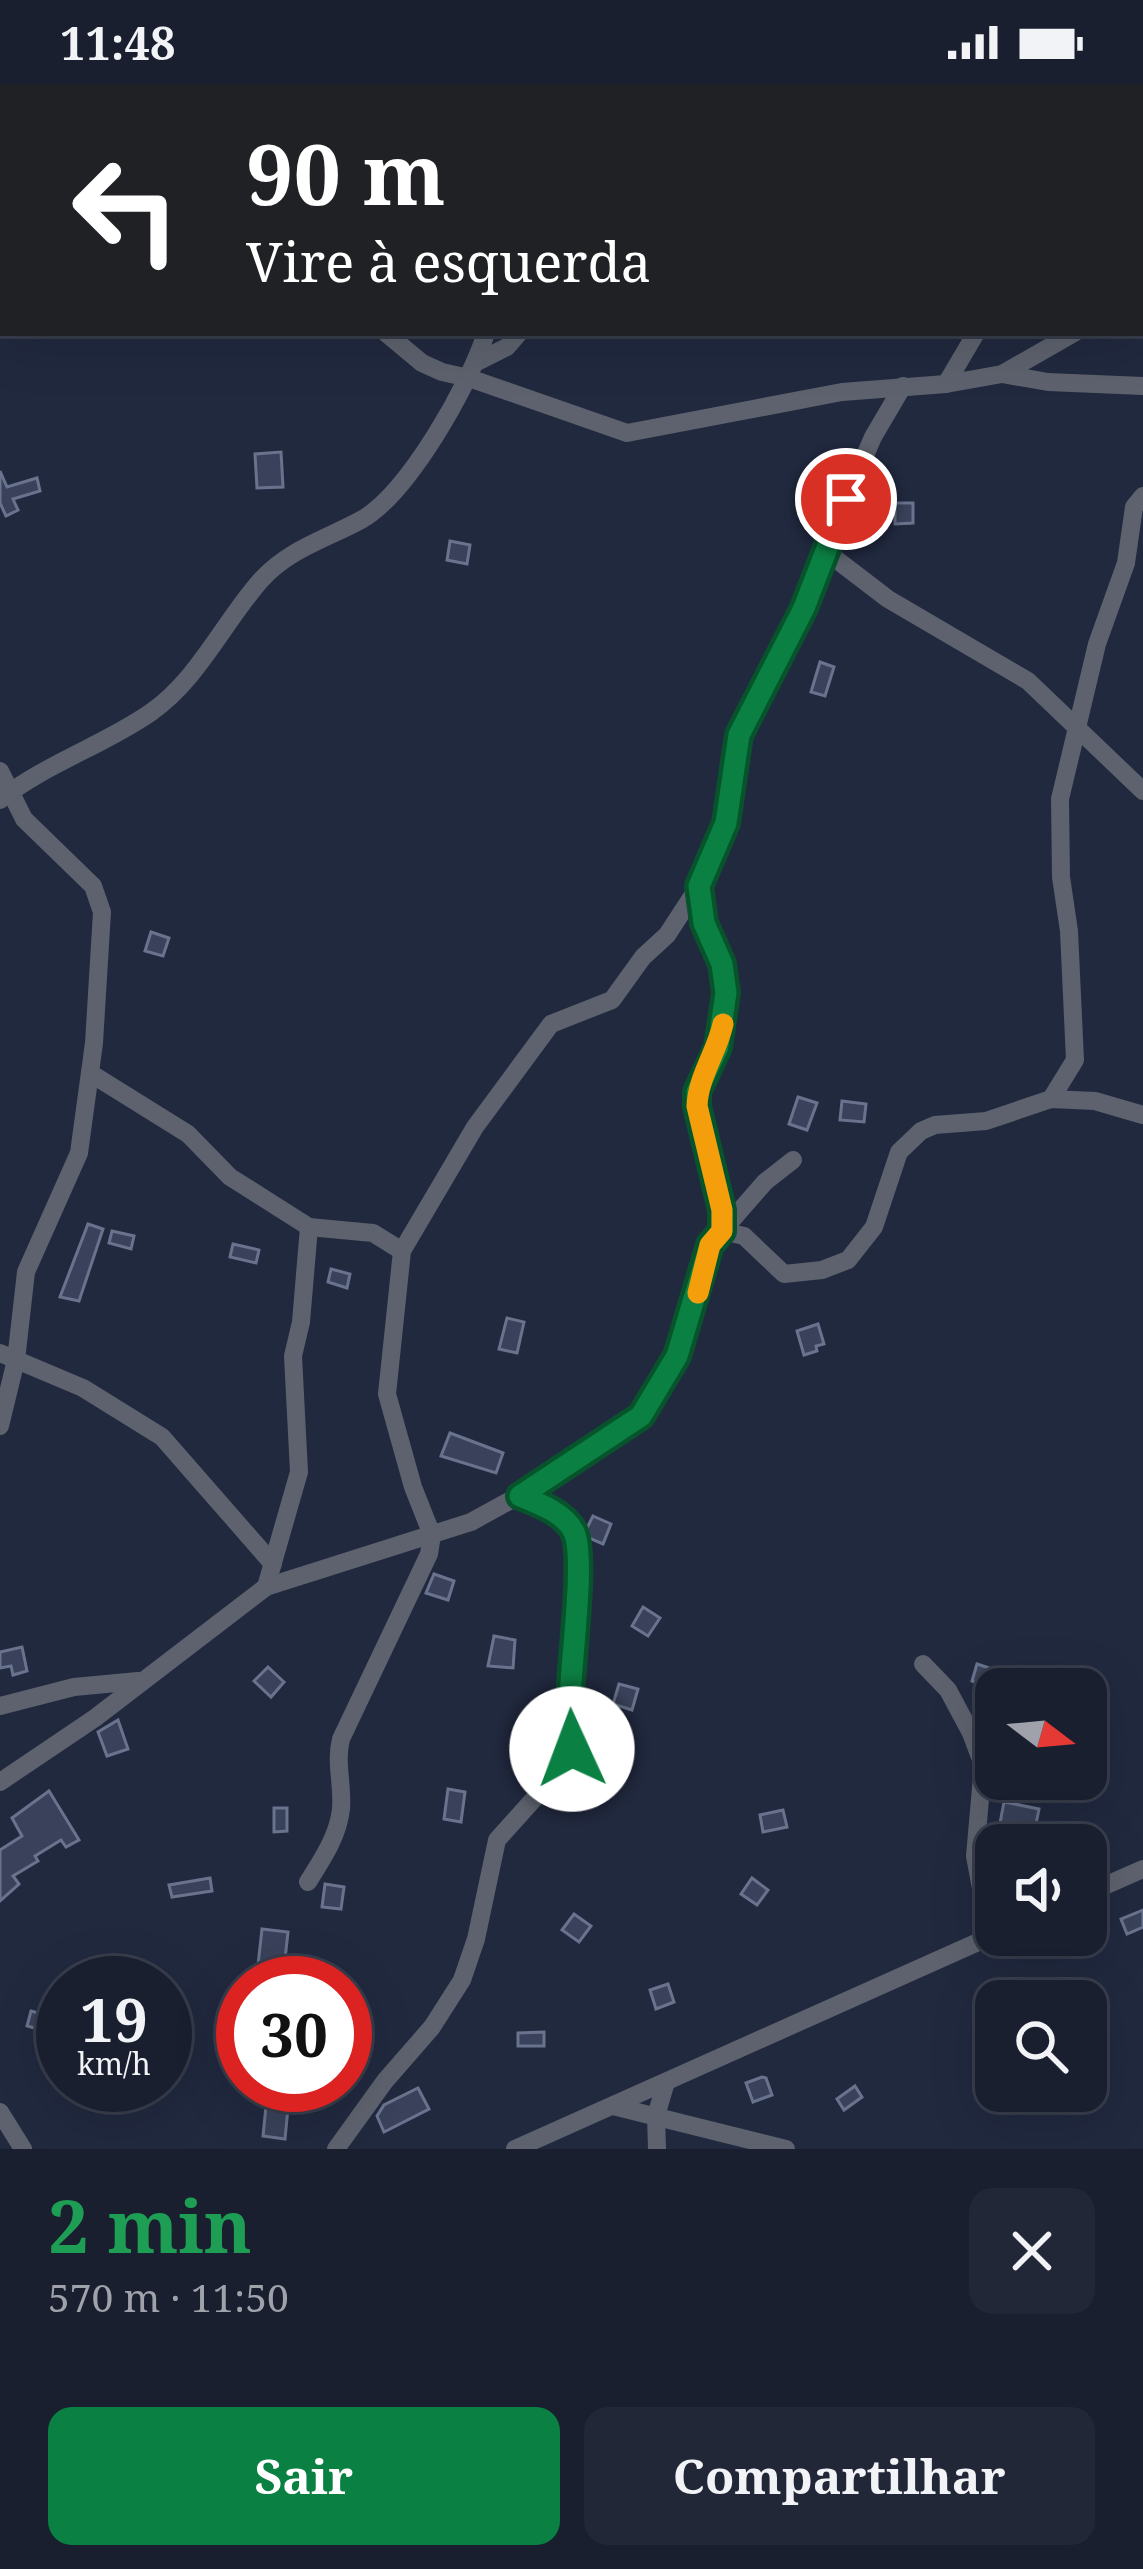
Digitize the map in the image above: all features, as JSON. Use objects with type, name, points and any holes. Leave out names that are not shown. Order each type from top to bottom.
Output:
[{"type":"street","points":[[390,336],[422,363],[473,370],[627,433],[842,392],[946,384],[1002,374],[1069,336]]},
{"type":"street","points":[[6,795],[155,710],[200,664],[276,565],[305,545],[362,520],[395,495],[473,370],[485,336]]},
{"type":"street","points":[[473,370],[516,336]]},
{"type":"street","points":[[946,384],[974,336]]},
{"type":"street","points":[[1002,374],[1048,382],[1143,386]]},
{"type":"street","points":[[308,1882],[332,1843],[340,1812],[341,1739],[419,1579],[432,1535],[387,1394],[402,1251],[476,1127],[550,1024],[612,1000],[643,957],[667,935],[699,886],[726,823],[739,735],[804,608],[873,436],[903,386]]},
{"type":"street","points":[[1051,1099],[1076,1060],[1069,931],[1061,878],[1060,799],[1097,644],[1126,563],[1134,507],[1143,496]]},
{"type":"street","points":[[824,550],[888,599],[1028,681],[1143,791]]},
{"type":"street","points":[[0,771],[6,795],[93,886],[102,912],[79,1153],[26,1272],[0,1426]]},
{"type":"street","points":[[699,886],[704,923],[722,964],[726,993],[718,1047],[697,1092],[722,1210],[722,1231]]},
{"type":"street","points":[[90,1073],[188,1134],[230,1177],[309,1227],[374,1233],[402,1251]]},
{"type":"street","points":[[722,1231],[744,1236],[784,1274],[822,1270],[848,1260],[874,1227],[899,1152],[908,1140],[935,1125],[986,1120],[1051,1099],[1095,1101],[1143,1115]]},
{"type":"street","points":[[0,1782],[266,1587],[471,1522],[520,1496],[641,1416],[677,1356],[710,1245],[765,1182],[794,1160]]},
{"type":"street","points":[[266,1587],[299,1472],[293,1356],[301,1322],[309,1227]]},
{"type":"street","points":[[8,1357],[83,1388],[162,1437],[273,1564]]},
{"type":"street","points":[[336,2149],[432,2027],[462,1980],[476,1939],[496,1840],[560,1770],[572,1749],[576,1733],[570,1711],[572,1658],[580,1563],[574,1530],[550,1509],[520,1496]]},
{"type":"street","points":[[923,1664],[948,1690],[983,1766],[978,1824]]},
{"type":"street","points":[[0,1706],[74,1687],[143,1681]]},
{"type":"street","points":[[1107,1885],[1143,1869]]},
{"type":"street","points":[[515,2149],[975,1943]]},
{"type":"street","points":[[657,2149],[656,2116],[666,2082]]},
{"type":"street","points":[[613,2106],[786,2149]]},
{"type":"street","points":[[0,2112],[23,2149]]},
{"type":"building","points":[[281,452],[283,487],[257,488],[255,454]]},
{"type":"building","points":[[0,471],[7,487],[37,478],[40,491],[13,499],[18,510],[6,516],[0,503]]},
{"type":"building","points":[[895,503],[913,503],[913,523],[895,524]]},
{"type":"building","points":[[450,541],[470,545],[467,564],[447,560]]},
{"type":"building","points":[[820,662],[834,667],[825,696],[811,692]]},
{"type":"building","points":[[151,932],[169,938],[163,956],[145,951]]},
{"type":"building","points":[[798,1097],[817,1103],[807,1130],[789,1124]]},
{"type":"building","points":[[842,1101],[866,1104],[864,1122],[840,1120]]},
{"type":"building","points":[[88,1224],[103,1229],[79,1301],[60,1297]]},
{"type":"building","points":[[112,1231],[134,1236],[131,1249],[109,1243]]},
{"type":"building","points":[[233,1244],[259,1250],[256,1263],[230,1257]]},
{"type":"building","points":[[331,1269],[350,1274],[347,1288],[328,1282]]},
{"type":"building","points":[[507,1318],[524,1322],[517,1353],[499,1349]]},
{"type":"building","points":[[818,1324],[824,1344],[804,1355],[797,1331]]},
{"type":"building","points":[[450,1433],[503,1453],[496,1473],[441,1456]]},
{"type":"building","points":[[593,1516],[611,1524],[603,1544],[589,1538],[587,1528]]},
{"type":"building","points":[[434,1574],[454,1581],[448,1600],[426,1593]]},
{"type":"building","points":[[643,1607],[660,1618],[648,1636],[632,1626]]},
{"type":"building","points":[[494,1636],[515,1640],[513,1668],[488,1666]]},
{"type":"building","points":[[22,1647],[27,1671],[13,1675],[11,1666],[0,1668],[0,1652]]},
{"type":"building","points":[[268,1667],[284,1682],[271,1697],[254,1681]]},
{"type":"building","points":[[619,1684],[638,1689],[632,1710],[613,1704]]},
{"type":"building","points":[[118,1720],[128,1749],[107,1756],[98,1732]]},
{"type":"building","points":[[448,1789],[465,1792],[461,1822],[444,1819]]},
{"type":"building","points":[[49,1791],[79,1840],[66,1847],[61,1840],[35,1856],[38,1861],[13,1876],[19,1884],[0,1901],[0,1850],[22,1836],[12,1818]]},
{"type":"building","points":[[1004,1802],[1039,1809],[1036,1824],[1000,1823]]},
{"type":"building","points":[[274,1808],[287,1808],[287,1831],[274,1832]]},
{"type":"building","points":[[783,1810],[787,1827],[763,1832],[760,1815]]},
{"type":"building","points":[[210,1878],[212,1891],[172,1897],[169,1885]]},
{"type":"building","points":[[752,1878],[768,1890],[757,1905],[741,1894]]},
{"type":"building","points":[[325,1884],[344,1887],[341,1909],[322,1907]]},
{"type":"building","points":[[1143,1910],[1143,1927],[1127,1934],[1121,1919]]},
{"type":"building","points":[[574,1914],[591,1926],[579,1942],[562,1930]]},
{"type":"building","points":[[262,1929],[288,1932],[285,1956],[259,1956]]},
{"type":"building","points":[[668,1984],[674,2002],[656,2009],[650,1990]]},
{"type":"building","points":[[31,2011],[36,2012],[36,2028],[27,2026]]},
{"type":"building","points":[[544,2032],[544,2046],[518,2046],[518,2033]]},
{"type":"building","points":[[762,2077],[772,2095],[753,2102],[746,2083]]},
{"type":"building","points":[[855,2086],[862,2097],[844,2110],[837,2099]]},
{"type":"building","points":[[418,2088],[429,2109],[384,2132],[377,2116],[384,2105]]},
{"type":"building","points":[[265,2112],[288,2112],[285,2139],[263,2136]]},
{"type":"slow traffic","points":[[698,1293],[710,1245],[722,1231],[722,1210],[697,1092],[723,1024]]},
{"type":"route","points":[[572,1749],[576,1733],[570,1711],[572,1658],[580,1563],[574,1530],[550,1509],[520,1496],[641,1416],[677,1356],[710,1245],[722,1231],[722,1210],[697,1092],[718,1047],[726,993],[722,964],[704,923],[699,886],[726,823],[739,735],[804,608],[846,499]]}]
